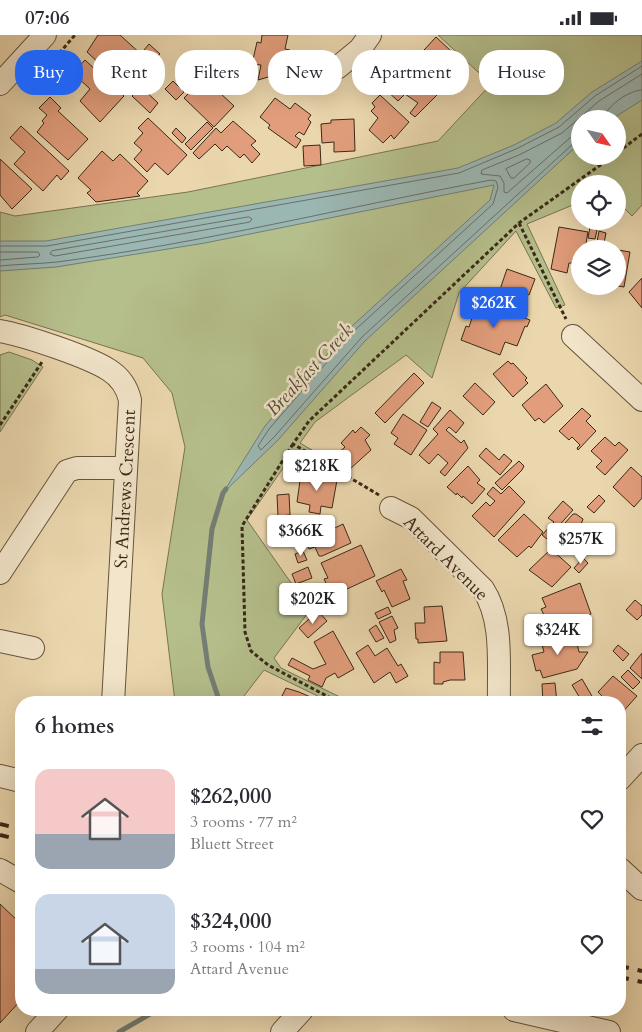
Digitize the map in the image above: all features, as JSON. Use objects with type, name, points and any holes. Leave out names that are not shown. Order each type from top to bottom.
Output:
[{"type":"street","points":[[0,84],[44,35]]},
{"type":"street","points":[[342,64],[360,49],[370,35]]},
{"type":"street","name":"St Andrews Crescent","points":[[0,331],[52,347],[108,369],[127,388],[130,400],[113,696]]},
{"type":"street","points":[[573,336],[642,400]]},
{"type":"street","points":[[0,573],[67,471],[77,468],[126,468]]},
{"type":"street","name":"Attard Avenue","points":[[384,501],[411,518],[483,589],[492,603],[496,617],[499,696]]},
{"type":"street","points":[[0,641],[33,648]]},
{"type":"street","points":[[626,772],[642,755]]},
{"type":"street","points":[[0,776],[15,780]]},
{"type":"street","points":[[0,870],[15,879]]},
{"type":"street","points":[[626,874],[642,889]]},
{"type":"street","points":[[37,1032],[52,1016]]},
{"type":"street","points":[[282,1032],[297,1016]]},
{"type":"street","points":[[540,1016],[609,1032]]},
{"type":"path","points":[[62,50],[76,35]]},
{"type":"path","points":[[626,147],[642,134]]},
{"type":"path","points":[[327,696],[268,665],[251,651],[245,632],[242,526],[309,421],[519,223],[600,165]]},
{"type":"path","points":[[519,223],[562,310]]},
{"type":"path","points":[[0,425],[52,347]]},
{"type":"path","points":[[293,444],[384,501]]},
{"type":"green space","points":[[438,35],[642,35],[642,205],[632,216],[626,210],[626,175],[571,175],[571,206],[527,224],[565,305],[556,308],[516,231],[459,293],[432,378],[406,355],[315,422],[300,443],[344,469],[339,477],[295,451],[247,520],[310,610],[274,658],[281,668],[338,696],[318,696],[264,670],[244,696],[174,696],[162,594],[185,447],[172,393],[143,358],[5,315],[0,317],[0,212],[15,216],[188,192],[438,141],[481,95],[564,95],[564,50],[479,50],[479,73],[469,64],[469,50],[454,50]]},
{"type":"green space","points":[[9,352],[32,360],[43,367],[0,432],[0,355]]},
{"type":"water","points":[[642,61],[642,100],[626,110],[571,110],[592,92]]},
{"type":"water","points":[[571,110],[571,151],[365,341],[278,440],[223,493],[265,426],[351,327],[490,200],[494,185],[205,243],[56,267],[0,271],[0,241],[46,241],[458,168],[514,145],[556,123]]},
{"type":"building","points":[[98,35],[120,35],[136,50],[93,50],[93,58],[87,52]]},
{"type":"building","points":[[262,35],[288,35],[285,49],[290,50],[268,50],[268,77],[258,80],[261,65],[258,65],[258,50],[255,50],[257,42],[261,43]]},
{"type":"building","points":[[436,37],[450,50],[424,50]]},
{"type":"building","points":[[149,44],[156,50],[144,50]]},
{"type":"building","points":[[85,60],[93,67],[93,95],[124,96],[100,122],[80,101],[90,89],[83,82],[83,62]]},
{"type":"building","points":[[173,81],[175,83],[175,95],[181,95],[176,100],[165,89]]},
{"type":"building","points":[[150,95],[158,103],[150,113],[132,96]]},
{"type":"building","points":[[187,95],[222,95],[234,106],[214,127],[184,98]]},
{"type":"building","points":[[380,95],[409,122],[394,139],[391,135],[383,143],[369,130],[378,118],[371,111],[375,107],[372,103]]},
{"type":"building","points":[[391,95],[404,95],[398,101]]},
{"type":"building","points":[[406,95],[437,95],[415,117],[410,113],[418,103]]},
{"type":"building","points":[[50,97],[61,108],[58,111],[88,139],[68,160],[37,132],[47,115],[39,108]]},
{"type":"building","points":[[275,98],[290,109],[295,103],[311,115],[308,119],[311,122],[304,135],[299,132],[295,136],[301,140],[296,148],[268,128],[270,125],[260,117]]},
{"type":"building","points":[[148,118],[187,155],[168,175],[155,163],[147,172],[134,159],[142,150],[134,143],[143,133],[138,128]]},
{"type":"building","points":[[354,119],[355,151],[334,152],[334,142],[322,143],[321,124],[331,123],[331,120]]},
{"type":"building","points":[[233,121],[256,141],[251,145],[260,154],[252,163],[244,154],[240,158],[227,146],[222,151],[215,144],[199,159],[193,153],[216,128],[221,133]]},
{"type":"building","points":[[207,122],[213,128],[191,150],[185,144]]},
{"type":"building","points":[[21,126],[69,171],[61,180],[57,175],[43,191],[14,164],[25,152],[10,138]]},
{"type":"building","points":[[176,128],[186,138],[182,143],[172,133]]},
{"type":"building","points":[[320,145],[321,165],[304,166],[303,146]]},
{"type":"building","points":[[102,151],[113,161],[120,154],[148,181],[137,193],[140,196],[96,202],[87,193],[91,190],[78,178]]},
{"type":"building","points":[[0,159],[32,189],[12,209],[0,195]]},
{"type":"building","points":[[559,227],[588,232],[587,240],[571,240],[571,263],[569,263],[567,273],[551,269]]},
{"type":"building","points":[[589,230],[597,230],[595,239],[588,238]]},
{"type":"building","points":[[599,231],[606,233],[605,240],[597,240]]},
{"type":"building","points":[[626,251],[630,252],[626,275]]},
{"type":"building","points":[[507,269],[535,279],[529,295],[515,290],[510,303],[497,298]]},
{"type":"building","points":[[642,278],[642,308],[629,292]]},
{"type":"building","points":[[494,298],[506,302],[504,307],[492,303]]},
{"type":"building","points":[[483,303],[530,320],[527,327],[525,326],[517,346],[505,342],[500,355],[461,340],[466,326],[469,327],[474,312],[479,314]]},
{"type":"building","points":[[508,361],[511,364],[513,363],[527,378],[525,380],[528,383],[513,397],[493,374]]},
{"type":"building","points":[[414,373],[424,383],[385,423],[375,413]]},
{"type":"building","points":[[475,383],[495,402],[483,415],[463,396]]},
{"type":"building","points":[[546,384],[563,406],[544,423],[539,418],[535,421],[522,405]]},
{"type":"building","points":[[432,402],[441,408],[428,427],[420,422]]},
{"type":"building","points":[[582,408],[591,416],[586,421],[596,431],[578,450],[577,448],[580,445],[572,437],[569,440],[559,431]]},
{"type":"building","points":[[450,410],[464,423],[456,433],[449,427],[446,430],[461,443],[464,440],[468,448],[445,476],[440,472],[448,463],[438,454],[429,464],[419,455],[438,434],[433,429]]},
{"type":"building","points":[[403,414],[427,430],[411,455],[394,444],[398,438],[391,433]]},
{"type":"building","points":[[361,427],[370,435],[365,440],[371,450],[350,469],[336,455],[345,447],[341,443],[353,430],[355,433]]},
{"type":"building","points":[[605,437],[615,446],[619,442],[628,450],[605,475],[596,467],[602,461],[591,451]]},
{"type":"building","points":[[486,448],[499,460],[504,454],[512,461],[500,475],[479,456]]},
{"type":"building","points":[[519,461],[524,466],[522,470],[502,490],[495,483]]},
{"type":"building","points":[[468,466],[480,480],[477,483],[485,489],[472,504],[463,496],[462,498],[457,493],[456,495],[447,487]]},
{"type":"building","points":[[631,467],[642,477],[642,498],[634,507],[613,487]]},
{"type":"building","points":[[301,474],[337,480],[332,508],[321,506],[320,514],[309,512],[310,505],[297,502]]},
{"type":"building","points":[[509,486],[525,502],[494,537],[472,516],[486,502],[490,506],[495,501],[487,494],[493,487],[501,494]]},
{"type":"building","points":[[289,494],[290,515],[278,516],[277,495]]},
{"type":"building","points":[[599,495],[605,501],[594,513],[587,507]]},
{"type":"building","points":[[563,501],[573,510],[547,539],[542,535],[554,522],[548,518]]},
{"type":"building","points":[[524,514],[543,532],[531,548],[529,546],[517,557],[498,540]]},
{"type":"building","points":[[573,514],[583,519],[582,522],[554,550],[547,543]]},
{"type":"building","points":[[308,522],[310,530],[298,534],[296,526]]},
{"type":"building","points":[[343,524],[351,543],[322,556],[319,556],[315,547],[309,549],[306,542]]},
{"type":"building","points":[[593,533],[604,543],[597,551],[586,541]]},
{"type":"building","points":[[361,545],[375,576],[332,596],[324,579],[328,578],[321,563]]},
{"type":"building","points":[[551,549],[571,567],[552,587],[529,570]]},
{"type":"building","points":[[303,551],[307,560],[298,563],[295,554]]},
{"type":"building","points":[[583,558],[588,563],[579,573],[574,568]]},
{"type":"building","points":[[308,567],[312,578],[296,584],[292,574]]},
{"type":"building","points":[[401,569],[407,580],[403,581],[410,599],[392,607],[384,590],[382,592],[376,581]]},
{"type":"building","points":[[580,583],[591,614],[539,635],[535,626],[547,621],[541,609],[546,607],[542,598]]},
{"type":"building","points":[[635,600],[642,606],[642,615],[637,620],[626,610]]},
{"type":"building","points":[[442,606],[447,641],[418,643],[415,623],[425,623],[424,607]]},
{"type":"building","points":[[388,607],[391,613],[378,619],[375,613]]},
{"type":"building","points":[[318,611],[327,621],[308,638],[299,628]]},
{"type":"building","points":[[392,616],[398,628],[394,630],[396,640],[390,643],[379,622]]},
{"type":"building","points":[[587,622],[590,629],[572,636],[569,628]]},
{"type":"building","points":[[376,625],[384,638],[376,642],[369,630]]},
{"type":"building","points":[[333,631],[354,669],[338,678],[335,673],[326,678],[322,687],[308,680],[310,676],[288,665],[292,658],[313,669],[326,664],[314,642]]},
{"type":"building","points":[[568,631],[570,641],[576,639],[579,652],[588,652],[577,669],[543,678],[540,670],[536,671],[532,655],[544,652],[541,641]]},
{"type":"building","points":[[368,645],[375,656],[387,648],[398,666],[401,664],[408,676],[396,683],[390,672],[374,683],[356,653]]},
{"type":"building","points":[[618,645],[629,654],[623,661],[613,651]]},
{"type":"building","points":[[440,652],[463,652],[465,680],[450,680],[443,682],[443,684],[434,684],[434,662],[440,663]]},
{"type":"building","points":[[642,653],[642,679],[630,668]]},
{"type":"building","points":[[628,670],[640,682],[633,689],[621,677]]},
{"type":"building","points":[[613,676],[637,696],[626,708],[626,696],[602,696],[598,692]]},
{"type":"building","points":[[582,679],[592,696],[579,696],[572,685]]},
{"type":"building","points":[[555,683],[556,696],[543,696],[542,684]]},
{"type":"building","points":[[286,688],[308,696],[282,696]]},
{"type":"building","points":[[0,904],[15,918],[15,1007],[0,1023]]},
{"type":"waterway","name":"Breakfast Creek","points":[[218,696],[208,667],[202,624],[212,529],[223,493],[226,489]]},
{"type":"waterway","name":"Breakfast Creek","points":[[119,1032],[147,1016]]},
{"type":"railway","points":[[0,824],[15,828]]},
{"type":"railway","points":[[0,835],[15,839]]},
{"type":"railway","points":[[626,967],[642,971]]},
{"type":"railway","points":[[626,978],[642,982]]}]
